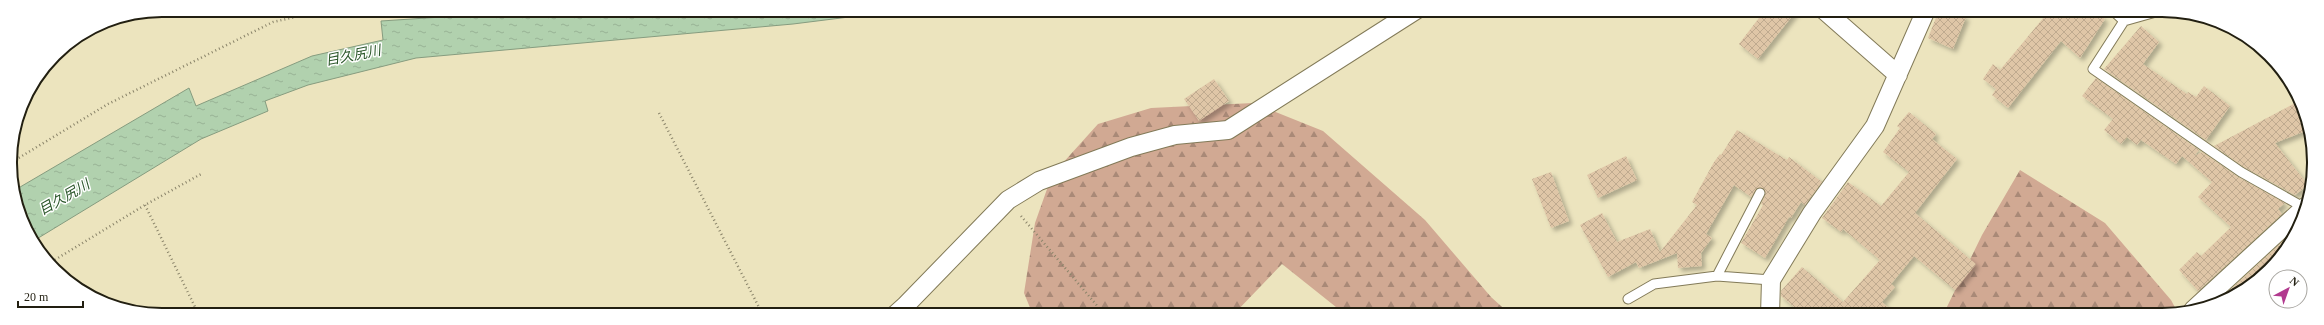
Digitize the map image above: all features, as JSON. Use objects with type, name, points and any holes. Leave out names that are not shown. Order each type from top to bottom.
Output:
[{"type":"street","points":[[904,308],[1008,200],[1039,181],[1131,146],[1175,135],[1228,130],[1405,17]]},
{"type":"street","points":[[1832,17],[1898,75]]},
{"type":"street","points":[[1770,308],[1771,280],[1812,213],[1875,126],[1923,17]]},
{"type":"street","points":[[2201,302],[2298,213]]},
{"type":"lane","points":[[2120,17],[2124,21]]},
{"type":"lane","points":[[2138,17],[2124,21],[2093,69],[2241,172],[2300,205]]},
{"type":"lane","points":[[1717,276],[1760,193]]},
{"type":"lane","points":[[1628,299],[1654,284],[1717,276],[1771,280]]},
{"type":"path","points":[[17,159],[108,104],[273,22],[295,17]]},
{"type":"path","points":[[658,113],[759,308]]},
{"type":"path","points":[[55,260],[145,205],[203,173]]},
{"type":"path","points":[[1008,200],[1100,308]]},
{"type":"path","points":[[145,205],[196,308]]},
{"type":"green space","points":[[1253,103],[1323,131],[1425,220],[1491,297],[1503,308],[1337,308],[1282,264],[1240,308],[1030,308],[1024,293],[1035,223],[1052,175],[1098,124],[1151,108]]},
{"type":"green space","points":[[2020,170],[2105,223],[2171,300],[2175,308],[1946,308],[1982,235]]},
{"type":"water","name":"目久尻川","points":[[442,17],[849,17],[793,24],[416,58],[308,85],[265,101],[268,111],[201,139],[38,238],[36,235],[28,218],[19,187],[189,88],[196,106],[312,56],[383,40],[381,21]]},
{"type":"building","points":[[1760,17],[1791,17],[1758,59],[1739,44]]},
{"type":"building","points":[[1936,17],[1966,17],[1953,49],[1928,38]]},
{"type":"building","points":[[2044,17],[2102,17],[2105,19],[2080,58],[2061,41],[2008,108],[1992,95],[1996,89],[1983,79],[1993,64],[2000,70]]},
{"type":"building","points":[[2141,26],[2159,42],[2143,64],[2187,94],[2188,92],[2196,97],[2204,86],[2230,106],[2206,140],[2104,69]]},
{"type":"building","points":[[2096,78],[2199,150],[2194,156],[2202,152],[2238,177],[2285,203],[2278,209],[2282,214],[2198,291],[2179,270],[2197,252],[2201,256],[2231,227],[2198,197],[2212,182],[2182,156],[2176,164],[2141,140],[2137,145],[2127,137],[2121,144],[2104,130],[2113,119],[2082,96]]},
{"type":"building","points":[[1214,79],[1229,101],[1199,121],[1184,99]]},
{"type":"building","points":[[2294,103],[2304,132],[2275,143],[2306,182],[2305,188],[2295,195],[2244,167],[2214,146]]},
{"type":"building","points":[[1909,112],[1936,134],[1932,139],[1957,159],[1915,213],[1976,264],[1955,290],[1914,256],[1891,284],[1895,287],[1882,302],[1888,308],[1796,308],[1781,296],[1781,291],[1802,267],[1843,302],[1880,260],[1843,229],[1841,232],[1822,218],[1848,182],[1881,206],[1909,172],[1883,152],[1900,128],[1897,126]]},
{"type":"building","points":[[1737,130],[1787,160],[1789,157],[1822,182],[1805,205],[1801,202],[1791,218],[1789,217],[1765,258],[1741,243],[1763,205],[1761,204],[1765,195],[1765,190],[1762,188],[1757,188],[1751,197],[1734,185],[1706,234],[1712,238],[1701,253],[1702,266],[1678,268],[1677,253],[1639,268],[1636,262],[1608,277],[1580,225],[1602,213],[1617,242],[1650,229],[1660,252],[1697,205],[1692,202],[1714,162],[1720,154],[1721,155]]},
{"type":"building","points":[[1626,156],[1637,180],[1598,198],[1587,175]]},
{"type":"building","points":[[1551,172],[1569,221],[1551,228],[1532,179]]},
{"type":"building","points":[[2285,239],[2277,251],[2257,272],[2228,292]]}]
